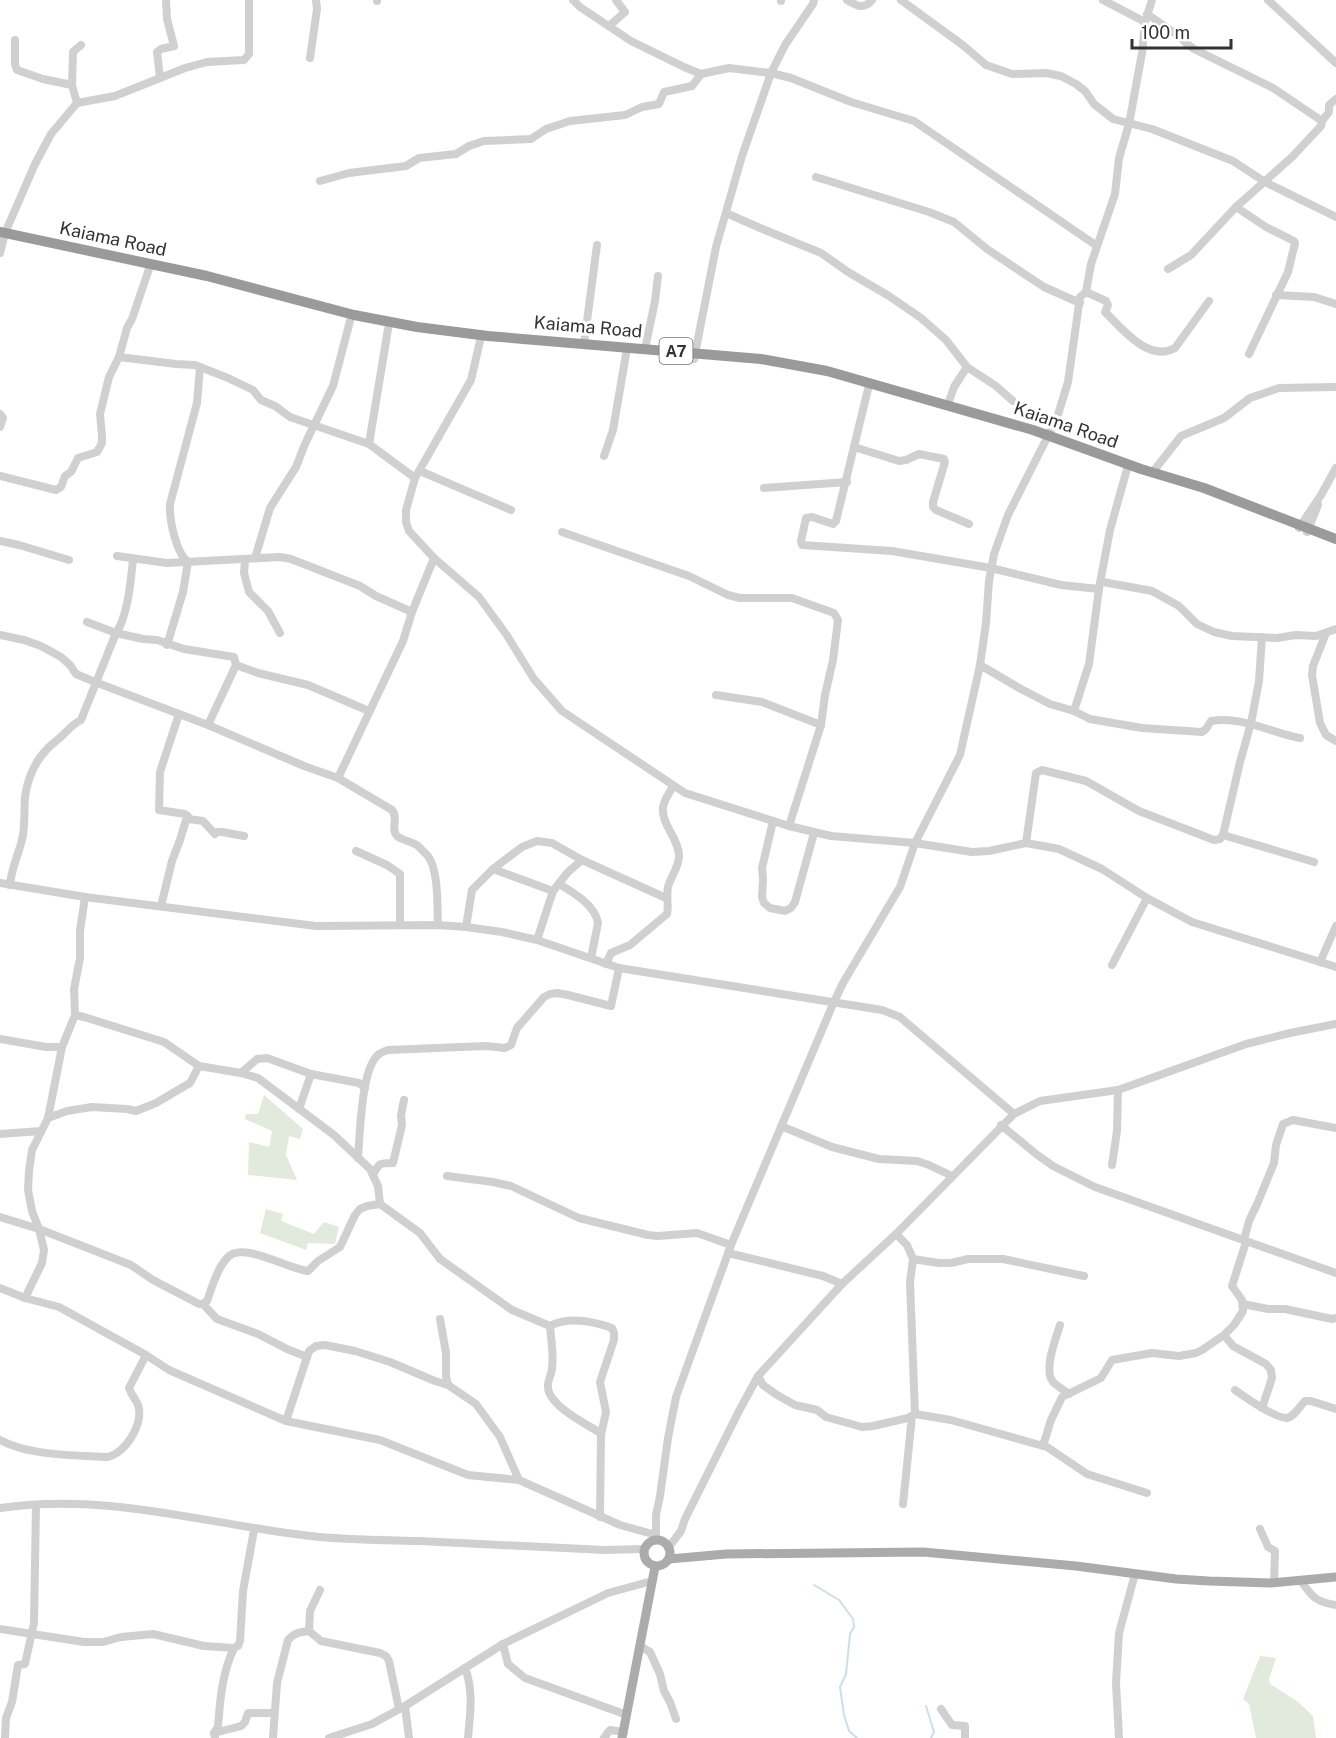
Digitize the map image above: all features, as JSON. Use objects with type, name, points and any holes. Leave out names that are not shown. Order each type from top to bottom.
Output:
[{"type":"highway","name":"Kaiama Road","points":[[2,236],[240,289],[350,321],[388,329],[480,341],[626,354],[761,359],[806,366],[948,404],[1152,473],[1204,488],[1336,544]]},
{"type":"highway","name":"Kaiama Road","points":[[2,236],[207,276],[375,320],[463,333],[645,348],[778,367],[823,376],[1048,438],[1127,470],[1210,495],[1336,539]]},
{"type":"main road","points":[[669,1552],[660,1566],[647,1562],[643,1554],[648,1543],[656,1538],[669,1552],[704,1555],[923,1552],[1066,1565],[1176,1579],[1274,1583],[1336,1577]]},
{"type":"main road","points":[[623,1735],[655,1566]]},
{"type":"street","points":[[159,78],[157,52],[161,49],[173,48],[174,45],[167,19],[166,0]]},
{"type":"street","points":[[0,253],[2,236],[23,188],[51,134],[77,103],[115,96],[207,62],[244,60],[249,54],[249,0]]},
{"type":"street","points":[[310,58],[317,9],[316,0]]},
{"type":"street","points":[[573,0],[631,41],[701,74],[729,68],[771,73],[791,78],[851,102],[914,121],[1097,246]]},
{"type":"street","points":[[609,26],[625,12],[616,0]]},
{"type":"street","points":[[694,356],[716,247],[742,156],[771,73],[785,45],[814,0]]},
{"type":"street","points":[[847,0],[863,7],[872,0]]},
{"type":"street","points":[[901,0],[987,65],[997,70],[1012,74],[1046,73],[1061,76],[1085,91],[1094,104],[1113,119],[1152,129],[1233,161],[1265,182],[1336,217]]},
{"type":"street","points":[[1103,0],[1146,18],[1179,36],[1194,49],[1273,88],[1322,121]]},
{"type":"street","points":[[0,1288],[25,1298],[59,1307],[169,1370],[286,1421],[380,1440],[468,1474],[519,1480],[620,1525],[656,1538],[656,1515],[676,1397],[730,1249],[843,982],[900,887],[915,843],[960,755],[980,665],[994,554],[1008,515],[1057,418],[1068,382],[1080,297],[1086,292],[1091,264],[1115,194],[1119,158],[1129,124],[1146,18],[1152,0]]},
{"type":"street","points":[[1268,0],[1336,63]]},
{"type":"street","points":[[15,40],[17,70],[43,79],[72,85]]},
{"type":"street","points":[[77,103],[72,85],[74,52],[81,45]]},
{"type":"street","points":[[321,181],[349,173],[406,166],[419,158],[456,154],[484,141],[527,139],[570,120],[625,115],[642,107],[659,104],[664,92],[692,86],[701,74]]},
{"type":"street","points":[[1168,269],[1191,255],[1236,207],[1265,182],[1321,126],[1329,112],[1329,105],[1336,99]]},
{"type":"street","points":[[816,177],[954,222],[987,249],[1044,287],[1080,303]]},
{"type":"street","points":[[1236,207],[1266,227],[1294,241],[1288,272],[1249,354]]},
{"type":"street","points":[[726,213],[821,253],[889,296],[921,318],[946,340],[967,367],[996,386],[1013,401]]},
{"type":"street","points":[[584,344],[597,245]]},
{"type":"street","points":[[0,476],[56,490],[61,487],[65,476],[71,472],[78,458],[97,452],[102,443],[100,414],[109,377],[119,357],[149,269]]},
{"type":"street","points":[[645,348],[658,276]]},
{"type":"street","points":[[1086,292],[1106,301],[1108,305],[1105,312],[1134,340],[1148,349],[1157,351],[1174,348],[1209,301]]},
{"type":"street","points":[[1276,295],[1314,297],[1336,304]]},
{"type":"street","points":[[255,558],[270,508],[296,467],[333,386],[350,321]]},
{"type":"street","points":[[369,444],[388,329]]},
{"type":"street","points":[[480,341],[471,380],[415,478],[406,510],[406,522],[409,531],[434,558],[479,597],[506,634],[534,679],[562,711],[685,793],[789,826],[831,836],[915,843],[972,852],[1026,843],[1059,849],[1102,869],[1147,898],[1192,922],[1336,967]]},
{"type":"street","points":[[604,456],[613,430],[626,354]]},
{"type":"street","points":[[119,357],[200,367],[253,390],[261,400],[275,406],[290,417],[369,444],[415,478]]},
{"type":"street","points":[[188,562],[182,557],[169,517],[170,504],[197,403],[200,367]]},
{"type":"street","points":[[948,404],[954,387],[967,367]]},
{"type":"street","points":[[1152,473],[1181,436],[1224,418],[1250,398],[1279,388],[1336,387]]},
{"type":"street","points":[[868,389],[836,521],[833,524],[812,517],[806,518],[802,545],[892,551],[991,568],[1061,585],[1100,586],[1103,582],[1110,582],[1152,591],[1179,606],[1197,624],[1214,632],[1232,636],[1277,638],[1296,635],[1316,636],[1336,629]]},
{"type":"street","points":[[0,414],[3,418],[0,427]]},
{"type":"street","points":[[854,447],[902,461],[919,454],[944,459],[933,507],[969,524]]},
{"type":"street","points":[[1304,529],[1336,468]]},
{"type":"street","points":[[1074,711],[1089,664],[1110,530],[1127,470]]},
{"type":"street","points":[[420,471],[511,510]]},
{"type":"street","points":[[764,488],[847,482]]},
{"type":"street","points":[[562,532],[689,576],[728,595],[740,598],[792,598],[834,613],[838,620],[821,725],[789,826]]},
{"type":"street","points":[[0,541],[69,560]]},
{"type":"street","points":[[117,556],[167,563],[280,557],[291,559],[351,582],[412,612]]},
{"type":"street","points":[[338,778],[404,642],[412,612],[434,558]]},
{"type":"street","points":[[10,885],[10,877],[22,839],[25,799],[33,771],[45,749],[81,720],[95,682],[121,625],[133,559]]},
{"type":"street","points":[[245,560],[244,573],[249,592],[268,610],[280,633]]},
{"type":"street","points":[[167,645],[183,592],[188,562]]},
{"type":"street","points":[[87,622],[116,633],[157,640],[183,649],[234,657],[236,665],[208,725]]},
{"type":"street","points":[[1326,633],[1313,666],[1312,675],[1320,723],[1326,735],[1336,741]]},
{"type":"street","points":[[0,634],[41,646],[70,664],[76,674],[338,778],[392,810],[396,817],[395,834],[415,844],[429,857],[435,876],[438,925]]},
{"type":"street","points":[[1026,843],[1036,773],[1042,770],[1086,781],[1139,811],[1214,840],[1220,838],[1223,835],[1251,723],[1262,637]]},
{"type":"street","points":[[236,665],[258,673],[308,685],[369,711]]},
{"type":"street","points":[[980,665],[1050,704],[1074,711],[1090,719],[1152,729],[1202,732],[1214,720],[1230,719],[1300,738]]},
{"type":"street","points":[[716,695],[762,702],[821,725]]},
{"type":"street","points":[[179,714],[160,772],[159,810],[185,814],[189,819],[202,821],[215,834],[222,832],[244,836]]},
{"type":"street","points":[[606,964],[611,953],[630,945],[668,914],[669,905],[666,898],[679,857],[663,809],[673,786]]},
{"type":"street","points":[[161,906],[172,861],[186,820],[189,819]]},
{"type":"street","points":[[773,821],[762,868],[762,897],[770,908],[785,910],[791,908],[795,902],[814,833]]},
{"type":"street","points":[[1223,835],[1314,862]]},
{"type":"street","points":[[466,927],[472,890],[522,847],[537,841],[552,843],[582,860],[666,898]]},
{"type":"street","points":[[356,851],[387,865],[400,874],[400,926]]},
{"type":"street","points":[[537,940],[553,891],[582,860]]},
{"type":"street","points":[[494,869],[553,891]]},
{"type":"street","points":[[0,884],[315,926],[438,925],[502,932],[537,940],[619,968],[833,1004],[882,1010],[900,1017],[1014,1114]]},
{"type":"street","points":[[560,884],[580,897],[597,918],[591,958]]},
{"type":"street","points":[[25,1298],[42,1263],[44,1250],[28,1190],[32,1150],[48,1118],[62,1047],[75,1015],[74,989],[80,958],[80,932],[85,897]]},
{"type":"street","points":[[1112,965],[1147,898]]},
{"type":"street","points":[[1320,962],[1336,926]]},
{"type":"street","points":[[358,1158],[365,1088],[370,1067],[378,1054],[388,1050],[486,1046],[505,1048],[511,1045],[517,1028],[550,994],[568,995],[611,1006],[619,968]]},
{"type":"street","points":[[75,1015],[164,1042],[199,1066],[258,1078],[334,1135],[370,1169],[378,1186],[380,1204]]},
{"type":"street","points":[[669,1552],[758,1376],[842,1284],[896,1234],[1014,1114],[1040,1101],[1118,1090],[1246,1044],[1336,1024]]},
{"type":"street","points":[[0,1039],[46,1047],[62,1047]]},
{"type":"street","points":[[241,1073],[257,1059],[267,1058],[311,1074],[358,1083],[365,1088]]},
{"type":"street","points":[[48,1118],[67,1110],[92,1107],[136,1111],[156,1103],[190,1083],[199,1066]]},
{"type":"street","points":[[299,1109],[311,1074]]},
{"type":"street","points":[[1112,1165],[1118,1131],[1118,1090]]},
{"type":"street","points":[[373,1175],[381,1163],[393,1163],[402,1125],[404,1100]]},
{"type":"street","points":[[1043,1446],[1058,1402],[1062,1397],[1101,1378],[1112,1360],[1152,1353],[1179,1356],[1196,1353],[1224,1335],[1234,1325],[1243,1311],[1243,1304],[1232,1286],[1245,1241],[1248,1221],[1274,1163],[1276,1145],[1283,1124],[1293,1120],[1336,1128]]},
{"type":"street","points":[[1001,1125],[1053,1166],[1095,1187],[1336,1273]]},
{"type":"street","points":[[781,1126],[832,1148],[879,1159],[917,1161],[952,1176]]},
{"type":"street","points":[[0,1134],[41,1131]]},
{"type":"street","points":[[447,1176],[512,1186],[579,1218],[648,1235],[697,1233],[730,1249],[823,1276],[842,1284]]},
{"type":"street","points":[[203,1304],[207,1301],[216,1276],[232,1254],[249,1252],[298,1270],[308,1271],[318,1261],[340,1247],[360,1209],[380,1204],[420,1233],[440,1259],[512,1310],[550,1326],[560,1321],[586,1322],[612,1328],[614,1340],[600,1384],[606,1412],[601,1435],[600,1516]]},
{"type":"street","points":[[0,1217],[39,1229],[131,1265],[153,1280],[203,1304],[218,1318],[307,1357]]},
{"type":"street","points":[[896,1234],[907,1245],[913,1259],[910,1282],[913,1415],[903,1504]]},
{"type":"street","points":[[913,1259],[939,1263],[968,1259],[1003,1259],[1084,1276]]},
{"type":"street","points":[[1243,1304],[1336,1318]]},
{"type":"street","points":[[440,1318],[446,1353],[448,1385]]},
{"type":"street","points":[[1060,1325],[1050,1358],[1049,1371],[1052,1380],[1069,1394]]},
{"type":"street","points":[[550,1326],[552,1370],[548,1387],[550,1394],[570,1414],[601,1435]]},
{"type":"street","points":[[1224,1335],[1233,1346],[1266,1364],[1271,1370],[1272,1378],[1262,1408]]},
{"type":"street","points":[[286,1421],[309,1351],[316,1346],[336,1346],[390,1362],[448,1385],[476,1404],[500,1437],[519,1480]]},
{"type":"street","points":[[0,1440],[17,1447],[47,1452],[108,1457],[115,1455],[138,1425],[138,1405],[129,1392],[129,1388],[146,1355]]},
{"type":"street","points":[[758,1376],[763,1385],[777,1395],[795,1405],[816,1410],[826,1417],[862,1426],[873,1426],[913,1415],[951,1420],[1047,1447],[1087,1474],[1147,1493]]},
{"type":"street","points":[[1235,1390],[1262,1408],[1287,1418],[1291,1417],[1305,1401],[1336,1409]]},
{"type":"street","points":[[0,1508],[59,1503],[103,1504],[166,1512],[254,1530],[314,1537],[644,1550]]},
{"type":"street","points":[[5,1738],[6,1718],[12,1702],[18,1665],[25,1664],[34,1623],[36,1505]]},
{"type":"street","points":[[1260,1529],[1268,1546],[1275,1551],[1274,1583]]},
{"type":"street","points":[[215,1735],[227,1661],[240,1641],[243,1590],[254,1530]]},
{"type":"street","points":[[1119,1738],[1116,1683],[1119,1633],[1135,1574]]},
{"type":"street","points":[[329,1738],[372,1724],[402,1708],[503,1644],[608,1593],[652,1581]]},
{"type":"street","points":[[1301,1581],[1316,1600],[1336,1605]]},
{"type":"street","points":[[309,1631],[310,1611],[321,1590]]},
{"type":"street","points":[[0,1629],[84,1642],[103,1642],[121,1637],[153,1634],[204,1646],[234,1648]]},
{"type":"street","points":[[273,1738],[277,1683],[288,1640],[300,1632],[309,1631],[321,1641],[386,1656],[389,1660],[409,1738]]},
{"type":"street","points":[[503,1644],[508,1664],[525,1678],[627,1715]]},
{"type":"street","points":[[640,1646],[650,1652],[676,1719]]},
{"type":"street","points":[[465,1668],[471,1691],[468,1738]]},
{"type":"street","points":[[941,1709],[952,1725],[965,1726],[965,1738]]},
{"type":"street","points":[[215,1735],[241,1726],[248,1713],[274,1713]]},
{"type":"street","points":[[604,1738],[610,1730],[623,1735]]},
{"type":"shaded area","points":[[264,1095],[303,1129],[300,1139],[289,1136],[286,1155],[297,1180],[248,1175],[249,1142],[269,1147],[272,1131],[245,1119],[246,1114],[258,1114]]},
{"type":"shaded area","points":[[266,1209],[283,1214],[281,1221],[314,1234],[324,1222],[339,1227],[335,1244],[308,1243],[306,1250],[260,1233]]},
{"type":"shaded area","points":[[1260,1656],[1276,1658],[1269,1679],[1270,1684],[1297,1701],[1313,1716],[1316,1738],[1256,1738],[1249,1704],[1243,1699]]},
{"type":"waterway","points":[[814,1585],[839,1600],[853,1619],[854,1627],[850,1634],[846,1674],[840,1687],[849,1731],[857,1738]]},
{"type":"waterway","points":[[926,1706],[934,1732],[931,1738]]}]
